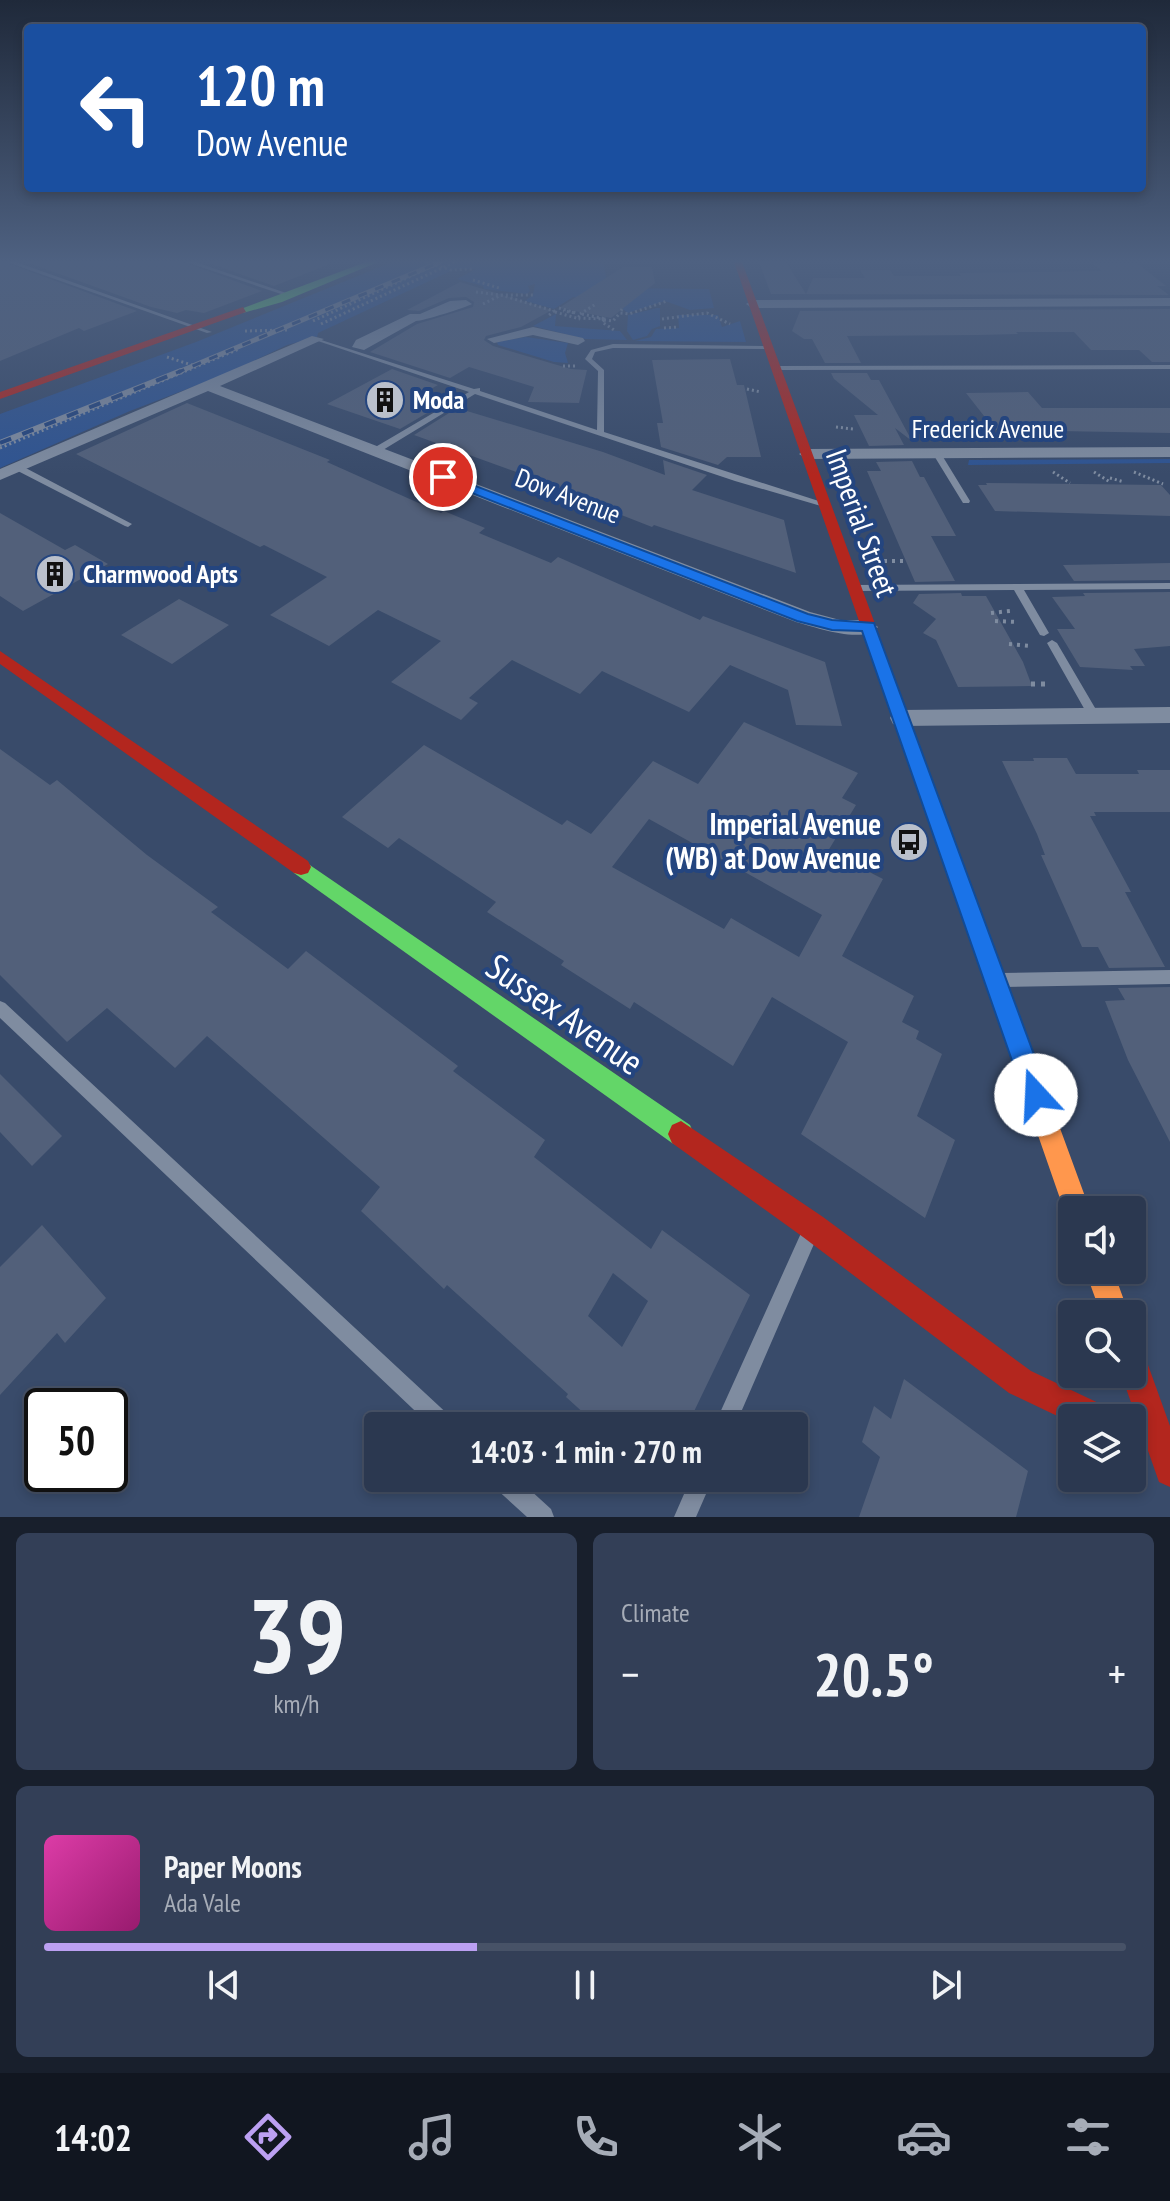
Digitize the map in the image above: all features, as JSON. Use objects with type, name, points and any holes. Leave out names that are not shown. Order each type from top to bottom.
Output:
[{"type":"street","points":[[0,396],[191,333]]},
{"type":"street","points":[[0,407],[192,333]]},
{"type":"street","points":[[368,342],[385,333]]},
{"type":"street","points":[[494,339],[524,333]]},
{"type":"street","points":[[541,333],[578,341]]},
{"type":"street","name":"Imperial Street","points":[[763,333],[1072,1196]]},
{"type":"street","points":[[0,475],[207,378],[312,337]]},
{"type":"street","name":"Dow Avenue","points":[[207,378],[375,451],[803,617],[832,625],[868,627]]},
{"type":"street","name":"Frederick Avenue","points":[[807,454],[1170,452]]},
{"type":"street","name":"Sussex Avenue","points":[[0,656],[813,1227],[1020,1382],[1066,1404]]},
{"type":"street","points":[[901,718],[1170,715]]},
{"type":"street","points":[[1142,1388],[1164,1442],[1170,1471]]},
{"type":"lane","points":[[312,337],[738,479],[824,504]]},
{"type":"lane","points":[[601,431],[601,370],[588,359],[593,351],[613,346],[768,347]]},
{"type":"lane","points":[[775,368],[1170,367]]},
{"type":"lane","points":[[375,451],[477,390]]},
{"type":"lane","points":[[937,454],[966,501]]},
{"type":"lane","points":[[17,467],[128,524]]},
{"type":"lane","points":[[854,588],[1170,586]]},
{"type":"lane","points":[[1017,587],[1094,716]]},
{"type":"lane","points":[[995,980],[1170,977]]},
{"type":"lane","points":[[0,1008],[431,1412]]},
{"type":"lane","points":[[730,1412],[813,1227]]},
{"type":"lane","points":[[516,1492],[543,1517]]},
{"type":"lane","points":[[685,1517],[696,1492]]},
{"type":"path","points":[[269,336],[276,333]]},
{"type":"path","points":[[295,333],[312,337],[316,333]]},
{"type":"path","points":[[0,448],[240,348]]},
{"type":"path","points":[[162,355],[196,366],[207,378]]},
{"type":"path","points":[[563,366],[576,366]]},
{"type":"path","points":[[836,427],[853,429]]},
{"type":"path","points":[[1127,465],[1136,474],[1163,484]]},
{"type":"path","points":[[1109,480],[1124,482]]},
{"type":"path","points":[[876,561],[906,561]]},
{"type":"path","points":[[991,613],[1011,613]]},
{"type":"path","points":[[995,621],[1016,621]]},
{"type":"path","points":[[1009,644],[1030,644]]},
{"type":"path","points":[[1031,684],[1051,684]]},
{"type":"shaded area","points":[[219,333],[318,333],[317,337],[287,345],[226,374],[130,411],[0,468],[0,414]]},
{"type":"shaded area","points":[[560,333],[621,333],[627,340],[585,339]]},
{"type":"shaded area","points":[[628,333],[649,333],[647,336],[633,340]]},
{"type":"shaded area","points":[[654,333],[743,333],[746,342],[635,341],[651,337]]},
{"type":"shaded area","points":[[526,337],[568,343],[565,353],[568,363],[554,362],[498,345],[497,342]]},
{"type":"shaded area","points":[[1170,459],[1170,463],[968,465],[969,460]]},
{"type":"building","points":[[0,333],[68,333],[0,361]]},
{"type":"building","points":[[402,333],[498,333],[486,336],[484,340],[493,346],[571,369],[587,370],[579,403],[528,402],[534,387],[469,367],[450,378],[370,352]]},
{"type":"building","points":[[795,333],[1018,334],[847,336],[861,363],[825,363],[812,339],[804,339]]},
{"type":"building","points":[[1075,333],[1170,333],[1170,362],[1152,362],[1139,350],[1091,350]]},
{"type":"building","points":[[730,359],[737,385],[744,385],[761,457],[727,457],[718,465],[661,447],[657,423],[663,423],[652,360]]},
{"type":"building","points":[[392,369],[438,385],[420,395],[444,403],[400,429],[327,404]]},
{"type":"building","points":[[831,373],[867,373],[871,380],[879,380],[912,441],[895,428],[904,445],[869,446],[854,415],[878,415],[834,379]]},
{"type":"building","points":[[1028,392],[1042,408],[1170,408],[1170,433],[995,430],[966,393]]},
{"type":"building","points":[[187,403],[330,460],[327,462],[441,513],[444,511],[485,528],[479,533],[551,563],[558,557],[700,620],[703,616],[825,662],[842,726],[796,725],[788,690],[730,665],[689,712],[602,671],[580,694],[512,660],[469,698],[478,703],[461,720],[391,682],[441,641],[378,610],[329,646],[270,615],[327,577],[264,545],[260,547],[76,454]]},
{"type":"building","points":[[457,408],[603,452],[665,475],[663,460],[707,475],[692,490],[784,520],[796,573],[654,525],[652,527],[555,489],[558,487],[414,435]]},
{"type":"building","points":[[912,461],[956,536],[931,536],[955,581],[915,582],[867,471],[881,471],[876,462]]},
{"type":"building","points":[[978,485],[1161,485],[1170,495],[1170,516],[995,511]]},
{"type":"building","points":[[0,513],[65,550],[75,545],[108,564],[23,611],[0,596]]},
{"type":"building","points":[[1170,563],[1170,580],[1074,581],[1063,565]]},
{"type":"building","points":[[1170,592],[1170,646],[1134,649],[1145,666],[1130,666],[1133,670],[1080,667],[1057,629],[1075,629],[1052,597],[1085,596],[1083,593]]},
{"type":"building","points":[[961,593],[962,596],[986,596],[1023,662],[1032,686],[958,687],[936,640],[923,633],[936,619],[913,603],[919,594]]},
{"type":"building","points":[[179,599],[229,625],[172,664],[121,635]]},
{"type":"building","points":[[744,722],[858,773],[842,798],[856,805],[828,851],[883,879],[842,956],[914,996],[902,1022],[919,1031],[916,1039],[942,1054],[917,1116],[955,1140],[925,1218],[801,1134],[848,1042],[772,997],[733,1066],[634,1002],[630,1009],[561,965],[564,961],[487,912],[496,902],[399,838],[388,848],[342,817],[424,745],[562,825],[567,820],[591,834],[653,761],[698,784]],"holes":[[[649,819],[822,915],[799,957],[731,918],[724,929],[612,867]]]},
{"type":"building","points":[[0,749],[50,785],[57,780],[147,855],[218,907],[211,912],[288,969],[306,951],[458,1066],[453,1071],[545,1140],[534,1157],[651,1249],[662,1230],[750,1295],[694,1412],[583,1412],[566,1397],[568,1394],[447,1285],[444,1289],[361,1211],[380,1187],[207,1036],[175,1068],[107,1008],[67,1042],[0,975]],"holes":[[[613,1273],[648,1301],[622,1347],[588,1316]]]},
{"type":"building","points":[[1033,758],[1067,758],[1076,774],[1139,774],[1137,770],[1170,770],[1170,812],[1094,812],[1096,816],[1090,816],[1131,892],[1125,892],[1165,967],[1109,968],[1098,947],[1082,947],[1041,855],[1045,855],[1037,834],[1002,761],[1034,761]]},
{"type":"building","points":[[1170,987],[1170,1142],[1128,1060],[1105,1001],[1125,1000],[1118,988]]},
{"type":"building","points":[[0,1074],[62,1136],[32,1166],[0,1132]]},
{"type":"building","points":[[42,1225],[106,1298],[65,1343],[57,1333],[0,1395],[0,1267]]},
{"type":"building","points":[[904,1379],[1028,1471],[1016,1517],[859,1517],[880,1457],[862,1442],[874,1406],[891,1419]]},
{"type":"railway","points":[[176,373],[272,333]]},
{"type":"railway","points":[[176,373],[181,371]]},
{"type":"railway","points":[[0,443],[176,373]]},
{"type":"traffic: fast","points":[[301,867],[681,1134]]},
{"type":"traffic: slow","points":[[923,779],[1072,1196]]},
{"type":"traffic: slow","points":[[1104,1284],[1110,1300]]},
{"type":"traffic: jam","points":[[0,396],[179,333]]},
{"type":"traffic: jam","points":[[763,333],[923,779]]},
{"type":"traffic: jam","points":[[0,656],[301,867]]},
{"type":"traffic: jam","points":[[681,1134],[813,1227],[1020,1382],[1066,1404]]},
{"type":"traffic: jam","points":[[1141,1388],[1170,1471]]},
{"type":"place","name":"Moda","points":[[385,400]]},
{"type":"place","name":"Charmwood Apts","points":[[55,574]]},
{"type":"place","name":"Imperial Avenue (WB) at Dow Avenue","points":[[909,842]]},
{"type":"route","points":[[443,477],[803,617],[840,627],[868,627],[1036,1095]]}]
